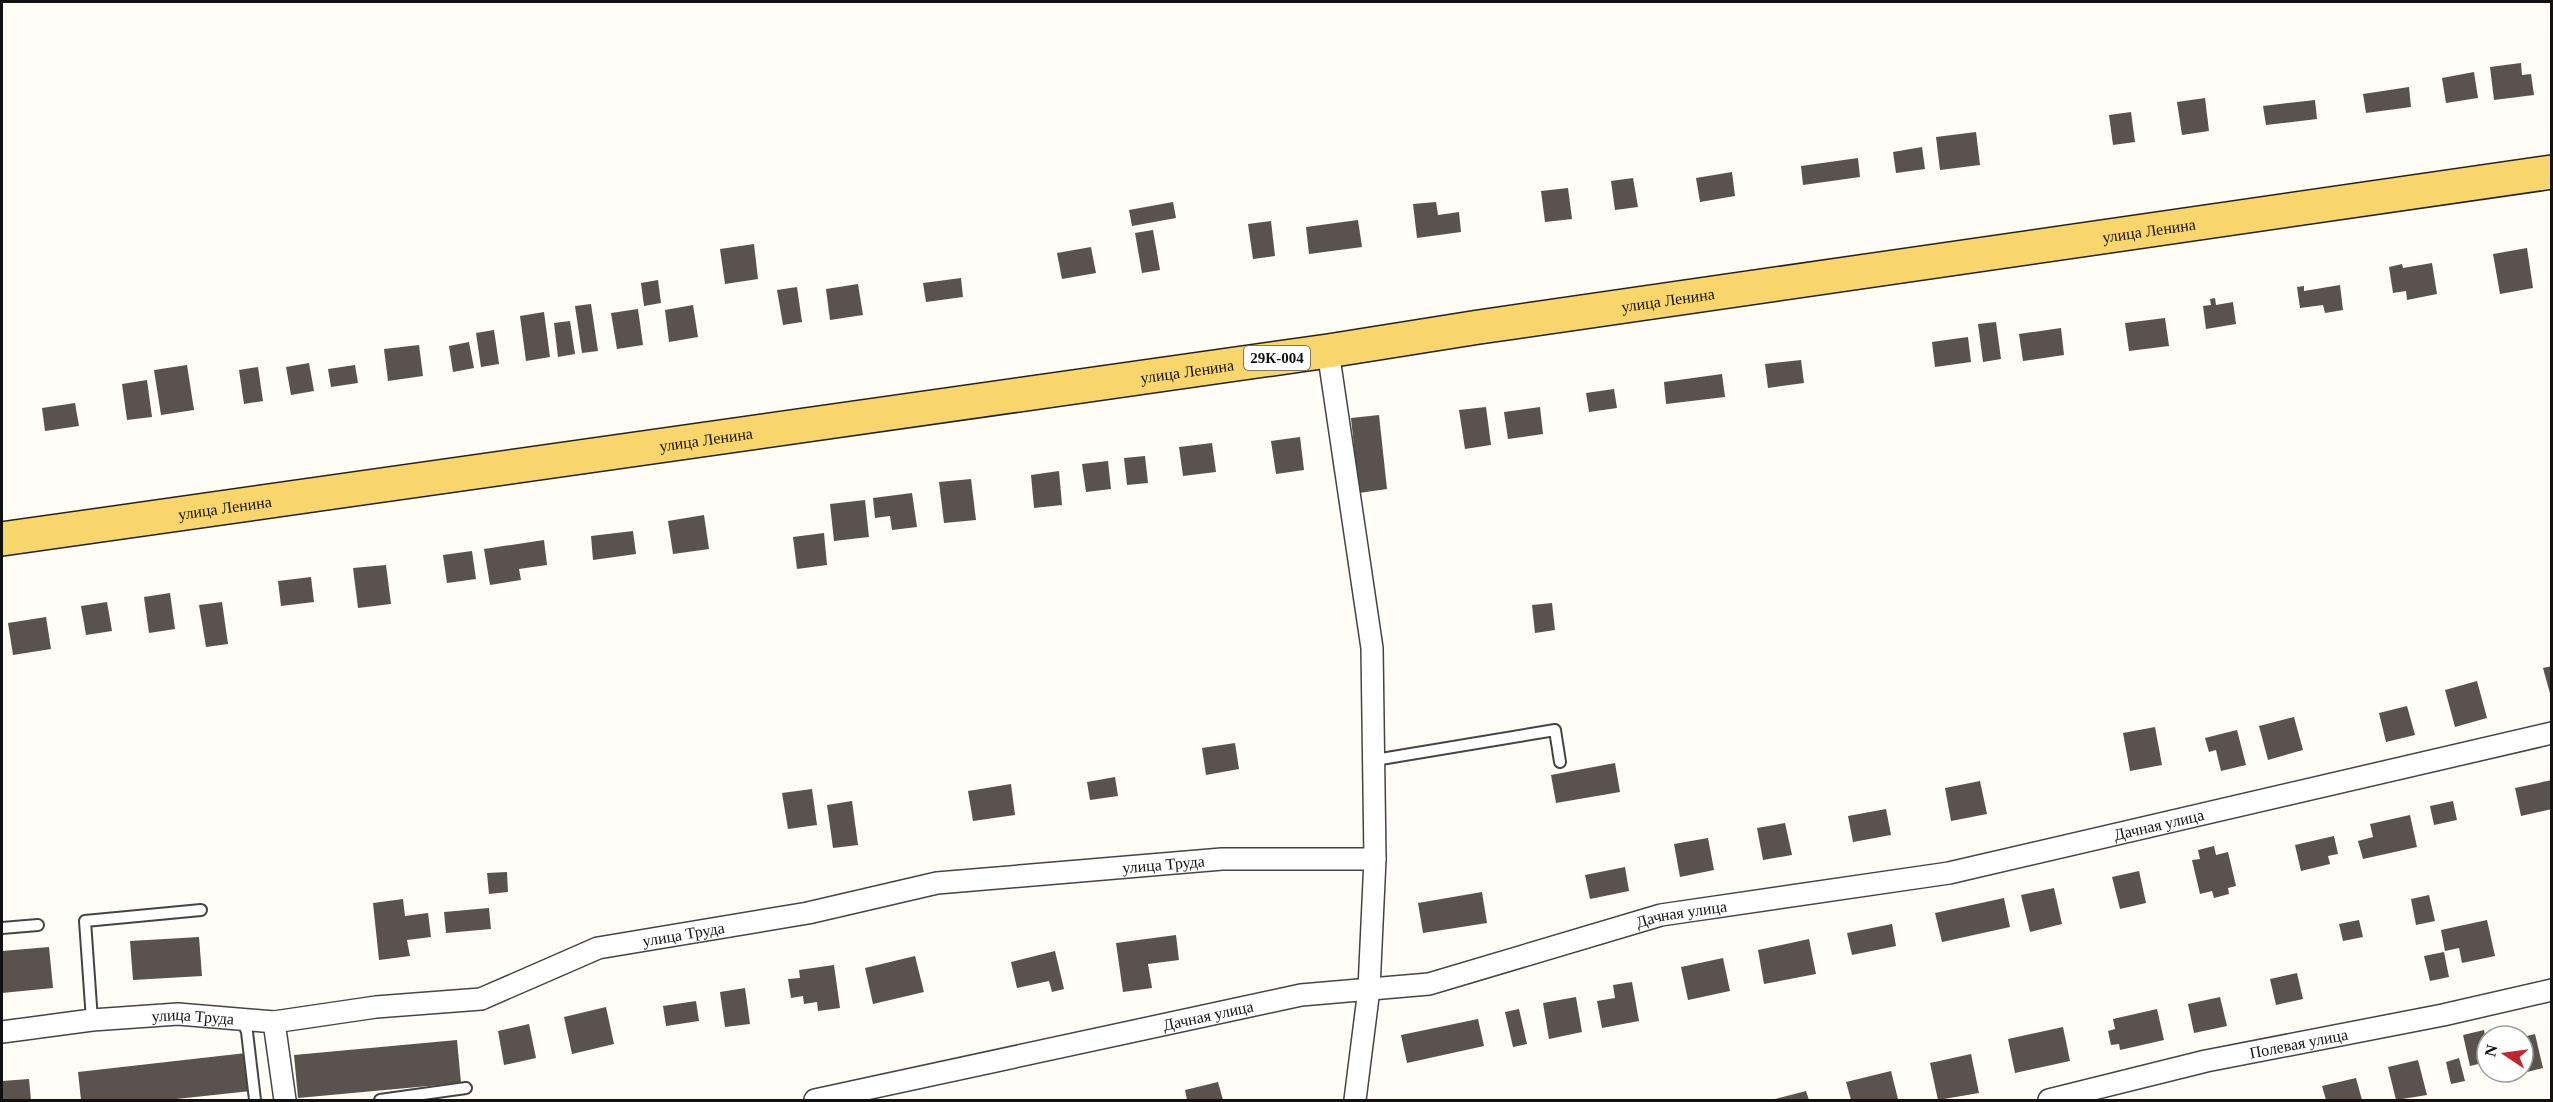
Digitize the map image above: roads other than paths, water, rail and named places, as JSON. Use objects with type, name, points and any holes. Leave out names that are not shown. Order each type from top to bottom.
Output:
[{"type":"main road","name":"улица Ленина","points":[[2,539],[1328,351],[1479,327],[2552,172]]},
{"type":"street","points":[[1328,351],[1371,648],[1375,760],[1375,860],[1369,990],[1355,1101]]},
{"type":"street","name":"Дачная улица","points":[[815,1101],[1301,995],[1430,984],[1660,915],[1949,873],[2552,733]]},
{"type":"street","name":"улица Труда","points":[[2,1032],[92,1020],[178,1014],[274,1022],[376,1007],[481,999],[598,948],[808,913],[937,883],[1222,859],[1375,860]]},
{"type":"street","name":"Полевая улица","points":[[2049,1101],[2206,1061],[2444,1015],[2552,990]]},
{"type":"street","points":[[274,1022],[285,1101]]},
{"type":"lane","points":[[1375,760],[1555,730],[1560,762]]},
{"type":"lane","points":[[92,1020],[85,921],[201,910]]},
{"type":"lane","points":[[2,928],[38,925]]},
{"type":"lane","points":[[242,1019],[247,1032],[255,1101]]},
{"type":"lane","points":[[380,1101],[466,1088]]}]
